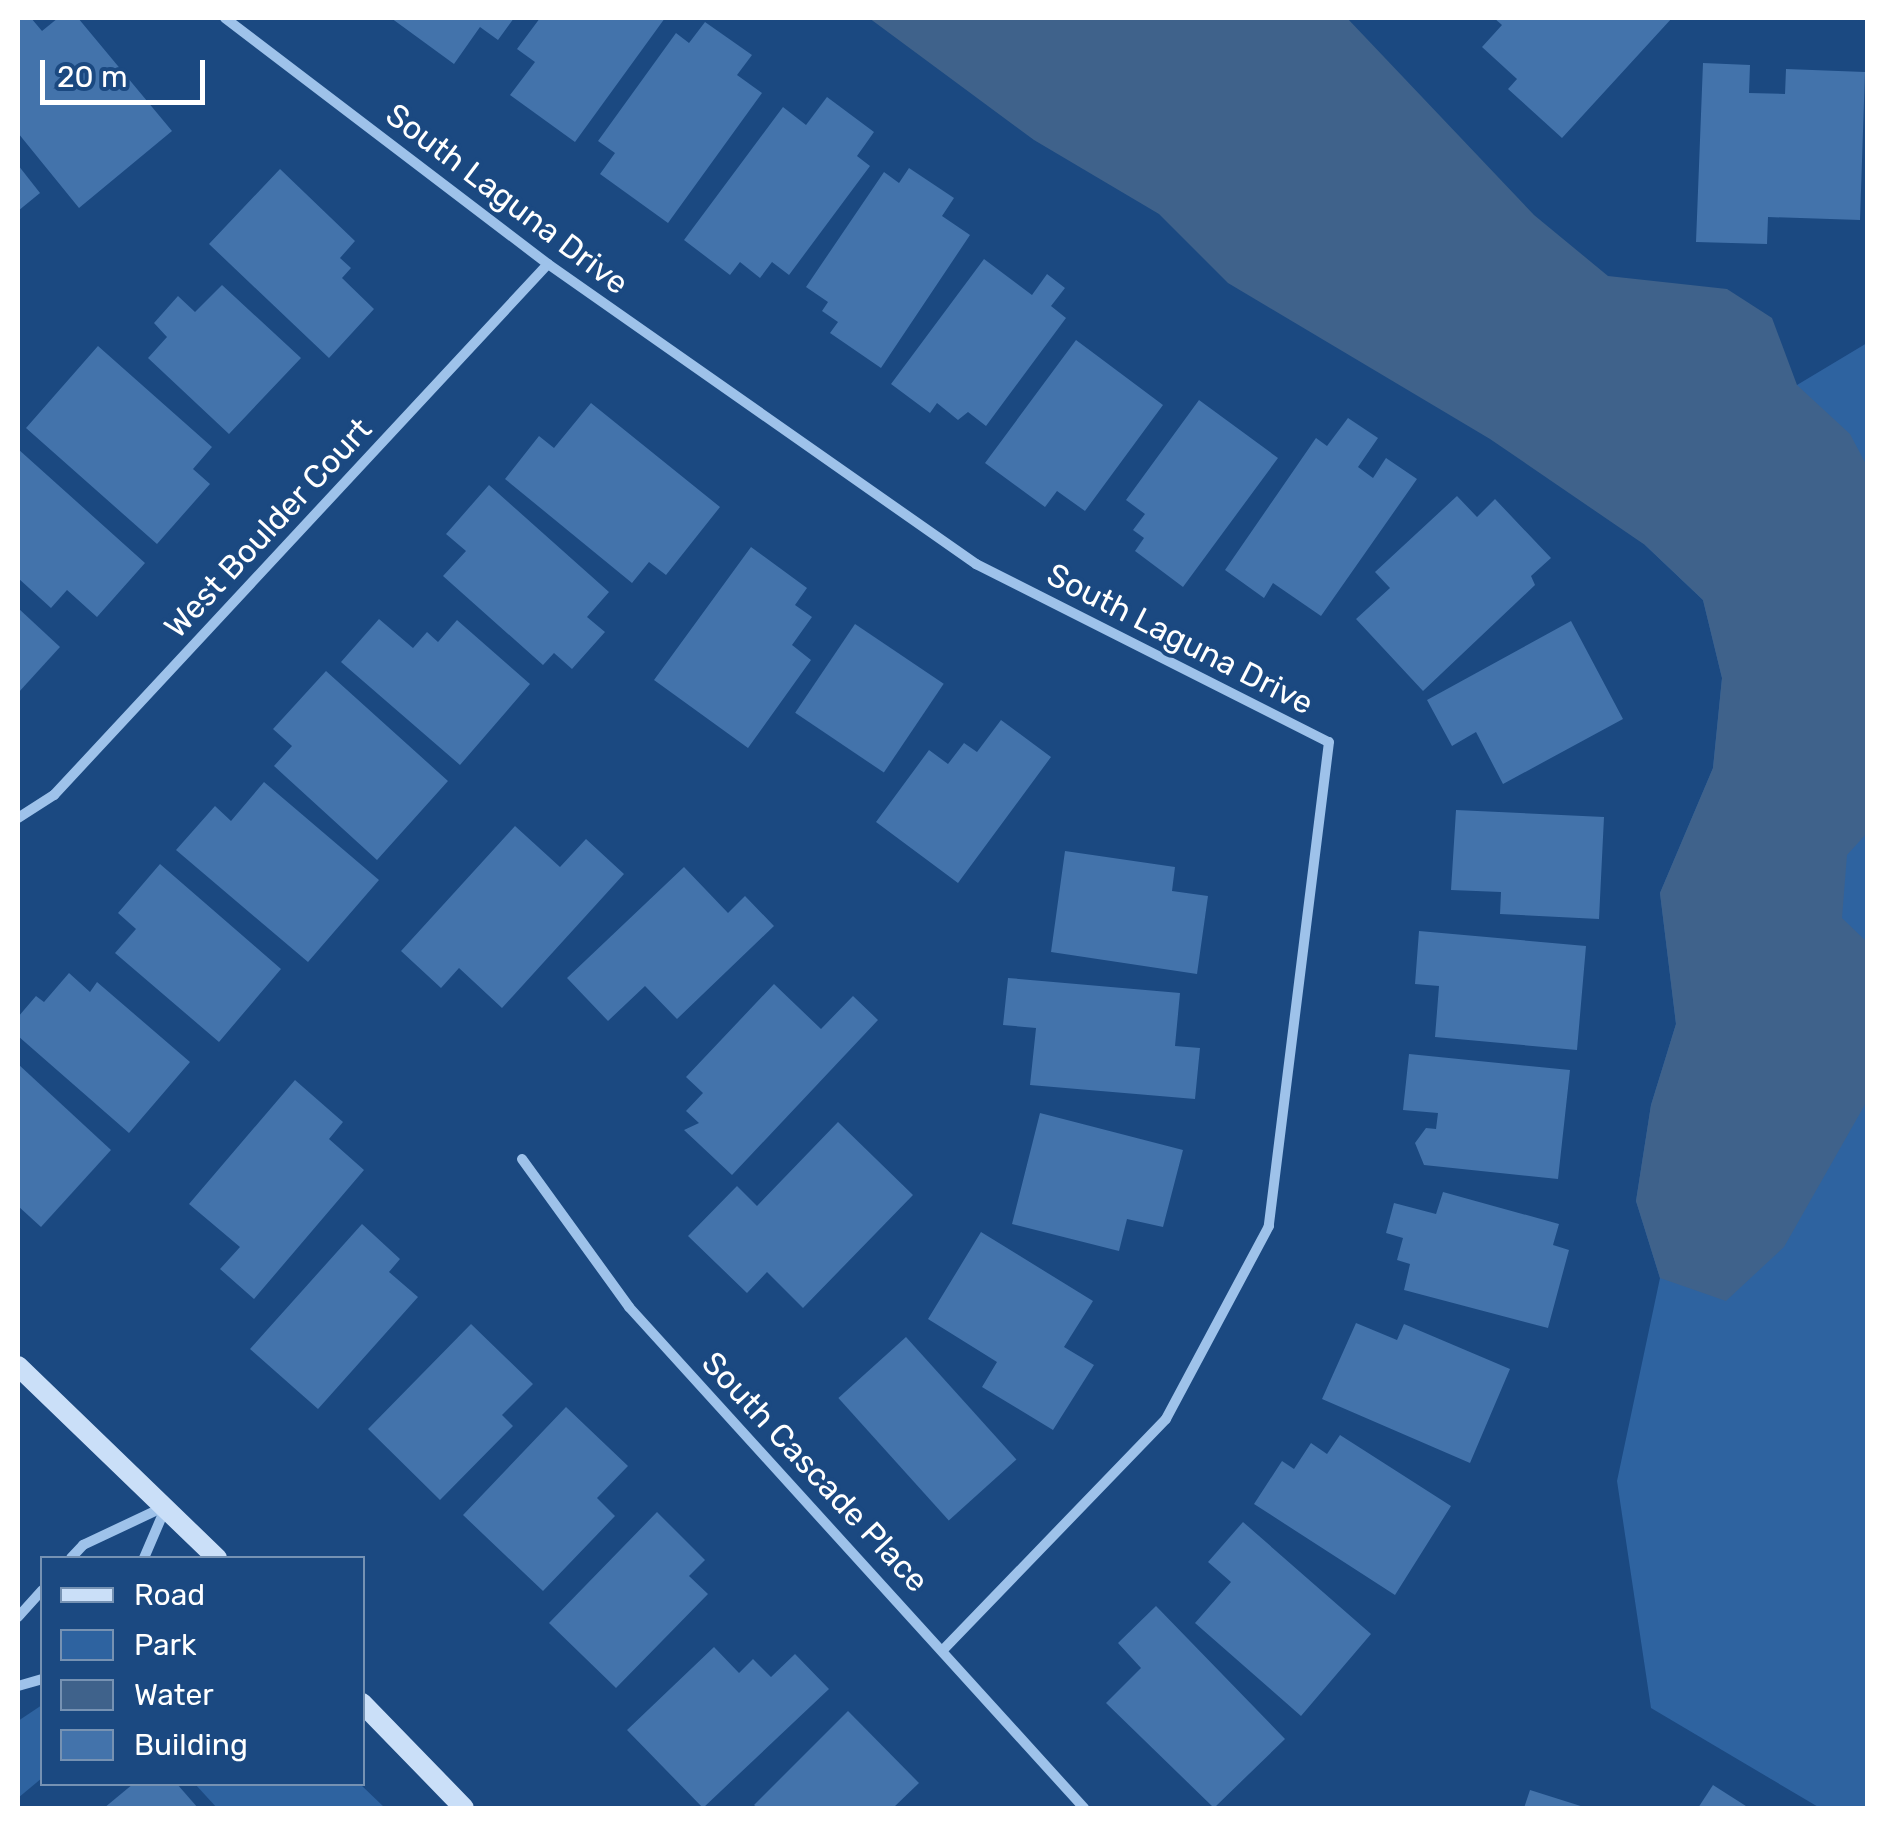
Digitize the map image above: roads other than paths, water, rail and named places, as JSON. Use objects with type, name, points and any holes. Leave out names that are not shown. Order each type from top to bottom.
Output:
[{"type":"street","name":"South Laguna Drive","points":[[226,18],[548,264],[976,564],[1329,742],[1269,1226],[1166,1419],[945,1648]]},
{"type":"street","name":"West Boulder Court","points":[[18,818],[54,795],[548,264]]},
{"type":"street","name":"South Cascade Place","points":[[522,1159],[630,1307],[945,1648],[1084,1808]]},
{"type":"street","points":[[18,1366],[167,1505],[215,1556]]},
{"type":"street","points":[[73,1556],[83,1546],[167,1505]]},
{"type":"street","points":[[145,1556],[167,1505]]},
{"type":"street","points":[[18,1617],[40,1592]]},
{"type":"street","points":[[365,1706],[464,1808]]},
{"type":"water","points":[[869,18],[1347,18],[1534,215],[1608,276],[1727,289],[1772,318],[1797,385],[1850,434],[1868,468],[1868,832],[1847,855],[1842,918],[1867,942],[1867,1101],[1784,1247],[1726,1301],[1660,1278],[1636,1201],[1651,1105],[1676,1024],[1660,893],[1713,768],[1722,678],[1703,600],[1645,545],[1490,439],[1228,283],[1159,214],[1034,140]]}]
